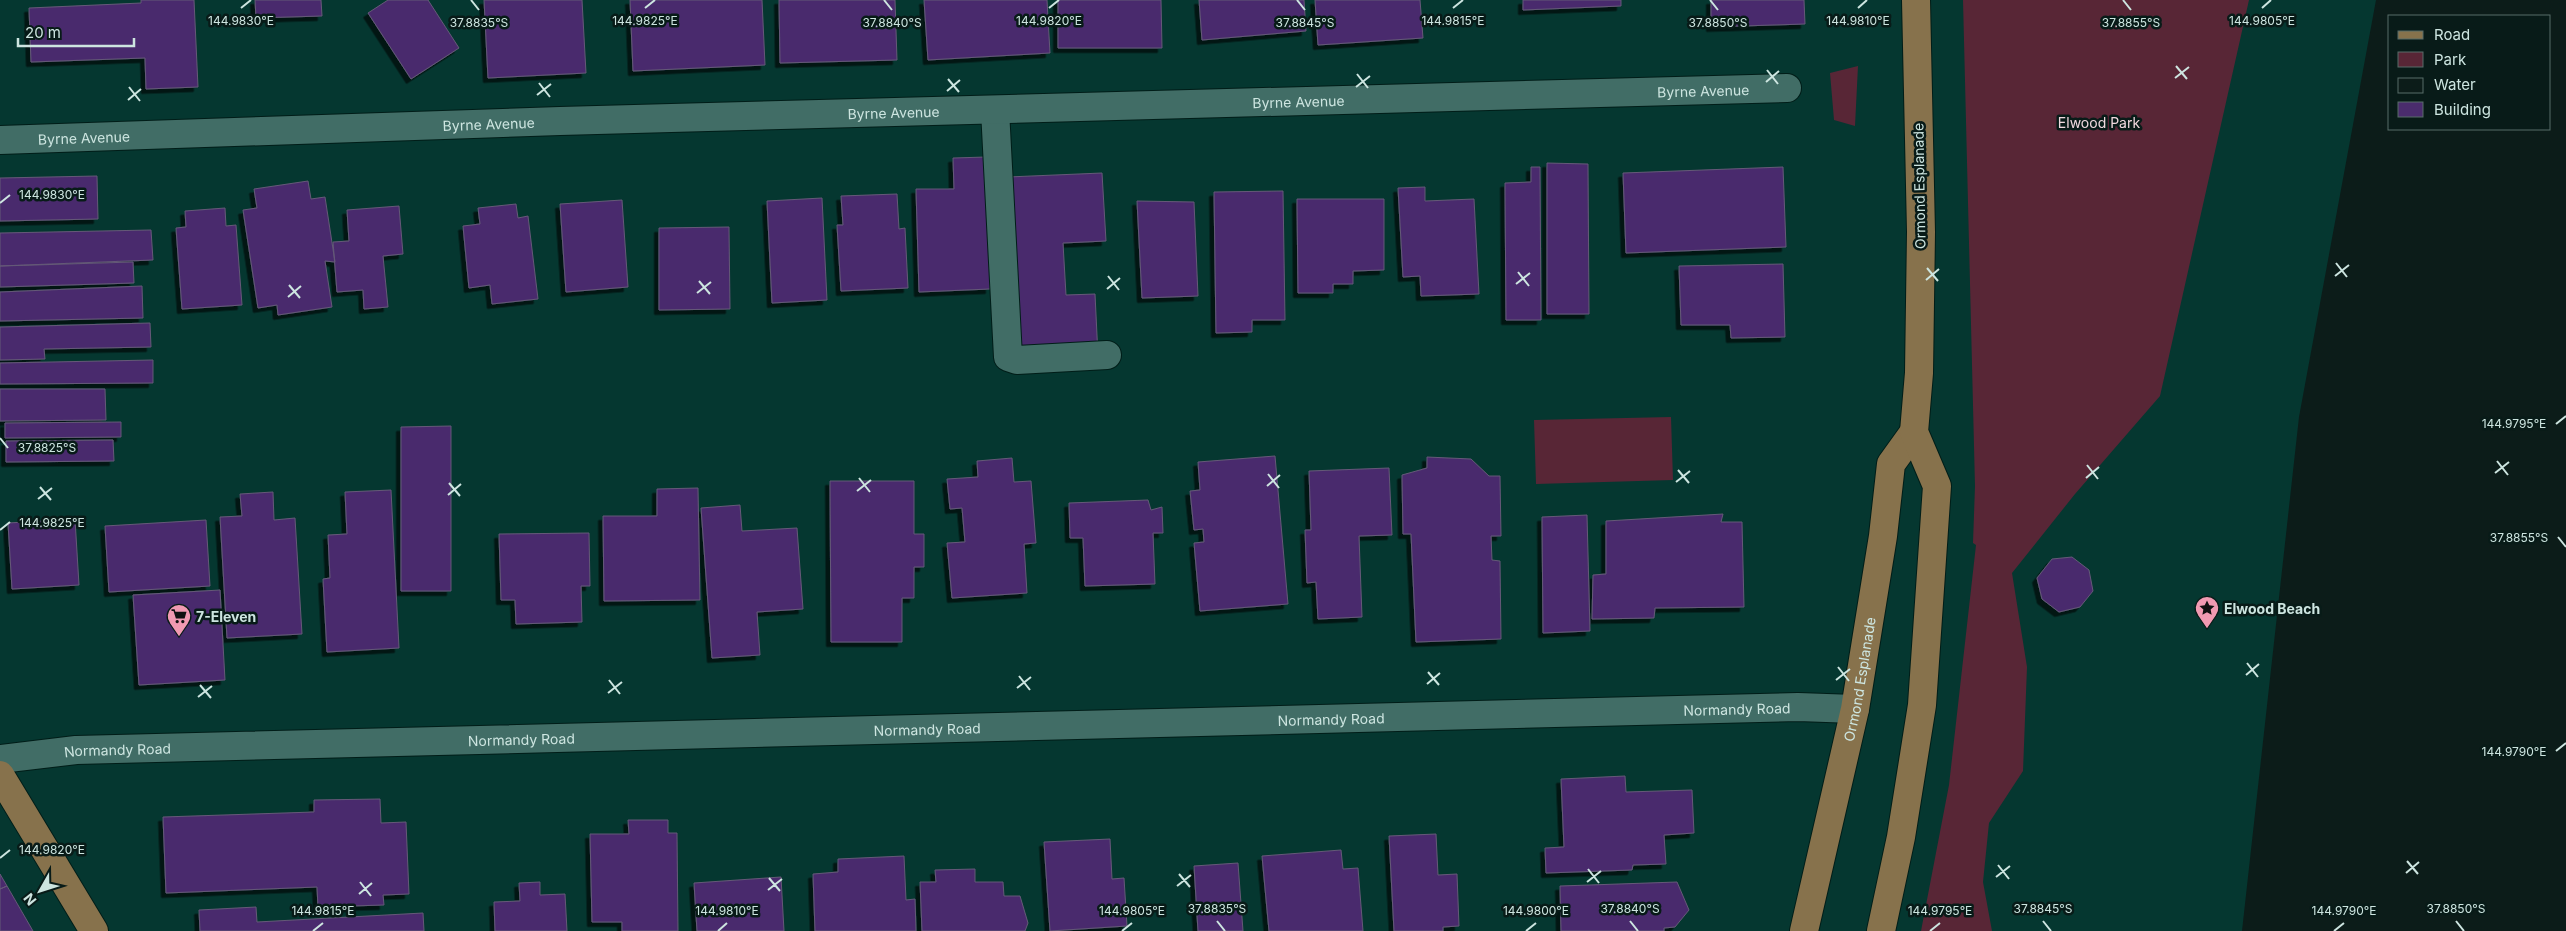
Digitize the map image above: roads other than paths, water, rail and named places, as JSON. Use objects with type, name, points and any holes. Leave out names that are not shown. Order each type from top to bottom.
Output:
[{"type":"main road","name":"Ormond Esplanade","points":[[1881,931],[1901,837],[1922,705],[1937,486],[1914,432],[1919,373],[1921,242],[1916,0]]},
{"type":"main road","name":"Ormond Esplanade","points":[[1804,931],[1855,709],[1883,536],[1891,464],[1914,432]]},
{"type":"main road","points":[[0,775],[94,931]]},
{"type":"street","name":"Byrne Avenue","points":[[0,140],[560,121],[1787,88]]},
{"type":"street","points":[[996,110],[1008,357],[1018,360],[1107,354]]},
{"type":"street","name":"Normandy Road","points":[[0,759],[76,750],[1798,707],[1855,709]]},
{"type":"water","points":[[2376,0],[2566,0],[2566,931],[2242,931],[2299,417]]},
{"type":"place","name":"Elwood Beach","points":[[2207,629]]},
{"type":"place","name":"7-Eleven","points":[[179,637]]},
{"type":"park label","name":"Elwood Park","points":[[2099,122]]}]
